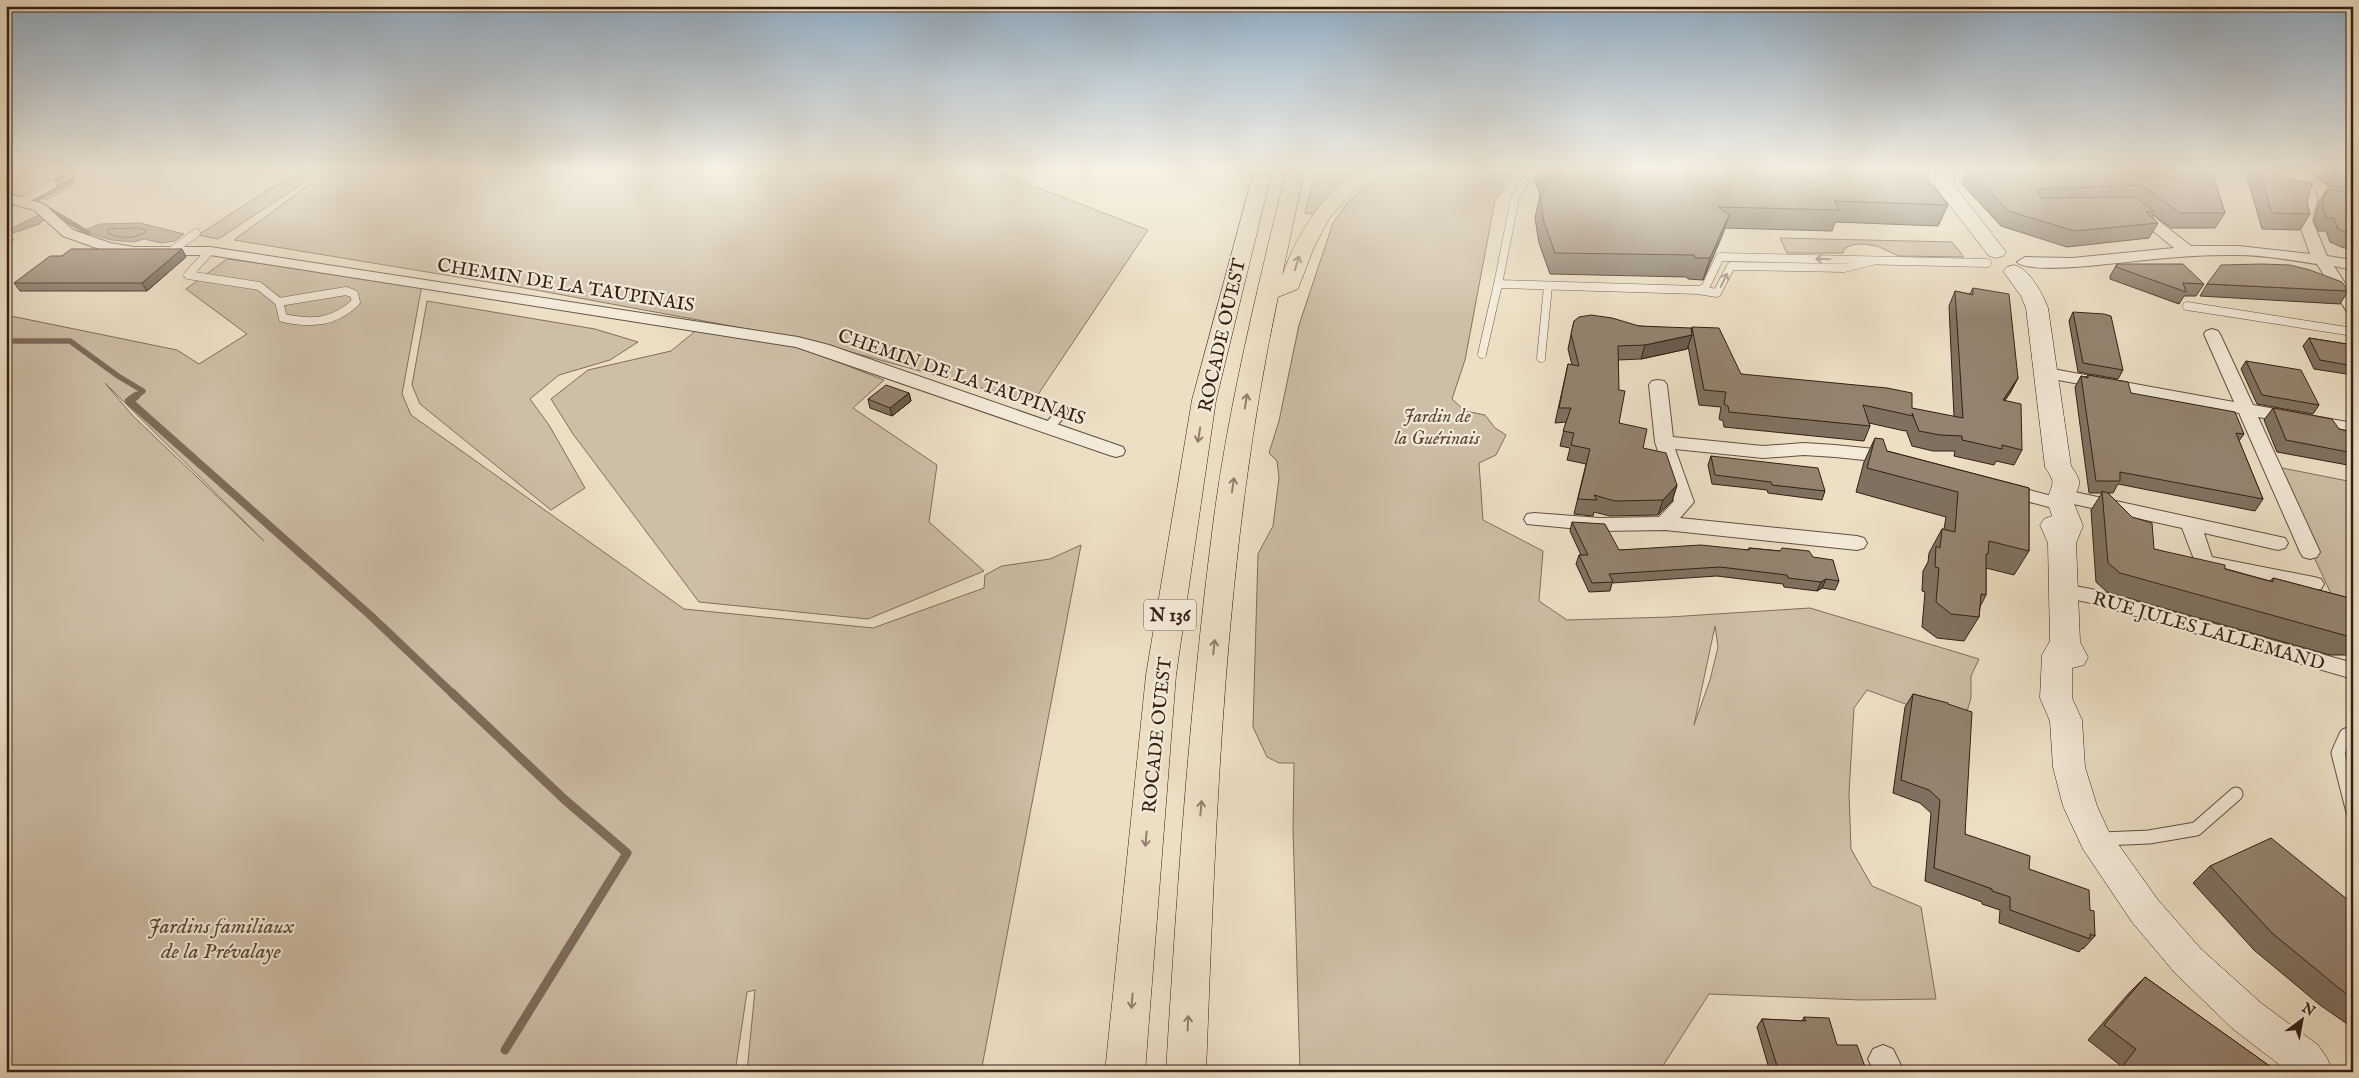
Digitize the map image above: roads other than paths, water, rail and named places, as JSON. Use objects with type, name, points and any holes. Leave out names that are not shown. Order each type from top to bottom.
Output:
[{"type":"highway","name":"ROCADE OUEST","points":[[1125,1072],[1161,675],[1204,400],[1251,217]]},
{"type":"highway","name":"ROCADE OUEST","points":[[1186,1072],[1197,855],[1213,662],[1236,458],[1266,294],[1284,217]]},
{"type":"highway","points":[[1266,294],[1290,284],[1299,254],[1319,217]]},
{"type":"street","name":"CHEMIN DE LA TAUPINAIS","points":[[50,217],[68,233],[107,247],[134,250],[210,251],[412,280],[798,342],[824,349],[1116,451]]},
{"type":"street","points":[[1969,217],[1992,257],[2004,270],[2187,251],[2239,250],[2353,264]]},
{"type":"street","points":[[2144,217],[2187,251]]},
{"type":"street","points":[[2306,217],[2305,220],[2321,259],[2353,309]]},
{"type":"street","points":[[2019,267],[2037,308],[2058,467],[2052,475],[2052,484],[2068,517],[2068,532],[2062,541],[2064,642],[2073,660],[2074,703],[2072,713],[2066,720],[2069,767],[2080,806],[2095,839],[2144,911],[2188,961],[2247,1016],[2317,1068]]},
{"type":"street","points":[[2212,334],[2310,552]]},
{"type":"street","points":[[2047,374],[2353,430]]},
{"type":"street","points":[[1658,385],[1664,442],[1684,502],[1665,523]]},
{"type":"street","points":[[1664,442],[1763,452],[1804,449],[1858,453],[1875,455],[1913,465]]},
{"type":"street","points":[[1988,484],[2278,542]]},
{"type":"street","points":[[1534,519],[1630,527],[1665,523],[1858,543]]},
{"type":"street","points":[[2191,525],[2204,562],[2314,584]]},
{"type":"street","name":"RUE JULES LALLEMAND","points":[[2064,591],[2091,596],[2353,671]]},
{"type":"lane","points":[[1482,354],[1511,217]]},
{"type":"lane","points":[[173,250],[196,233]]},
{"type":"lane","points":[[210,251],[188,275],[259,286],[280,302],[283,318],[307,324],[326,322],[349,309],[356,302],[354,294],[346,291],[280,302]]},
{"type":"lane","points":[[1698,290],[1705,288],[1720,257],[1872,261],[1992,257]]},
{"type":"lane","points":[[1498,284],[1698,290],[1717,293],[1731,266],[1844,268],[1872,261]]},
{"type":"lane","points":[[1541,358],[1548,286]]},
{"type":"lane","points":[[2187,306],[2353,332]]},
{"type":"lane","points":[[1048,428],[1064,411]]},
{"type":"lane","points":[[2353,733],[2346,735],[2338,754],[2353,812]]},
{"type":"lane","points":[[2095,839],[2124,839],[2196,829],[2236,794]]},
{"type":"water","points":[[34,217],[44,217],[45,219],[39,224],[8,235],[14,240],[6,245],[6,231]]},
{"type":"water","points":[[140,223],[184,234],[175,241],[161,243],[144,239],[134,242],[111,240],[88,233],[85,230],[100,224]]},
{"type":"waterway","points":[[62,217],[88,233]]},
{"type":"waterway","points":[[6,341],[70,341],[118,376],[143,391],[135,397]]},
{"type":"waterway","points":[[136,396],[129,401],[371,616],[453,694]]},
{"type":"waterway","points":[[452,693],[565,800],[627,853],[505,1050]]},
{"type":"park label","name":"Jardin de la Guérinais","points":[[1437,426]]},
{"type":"park label","name":"Jardins familiaux de la Prévalaye","points":[[221,938]]}]
